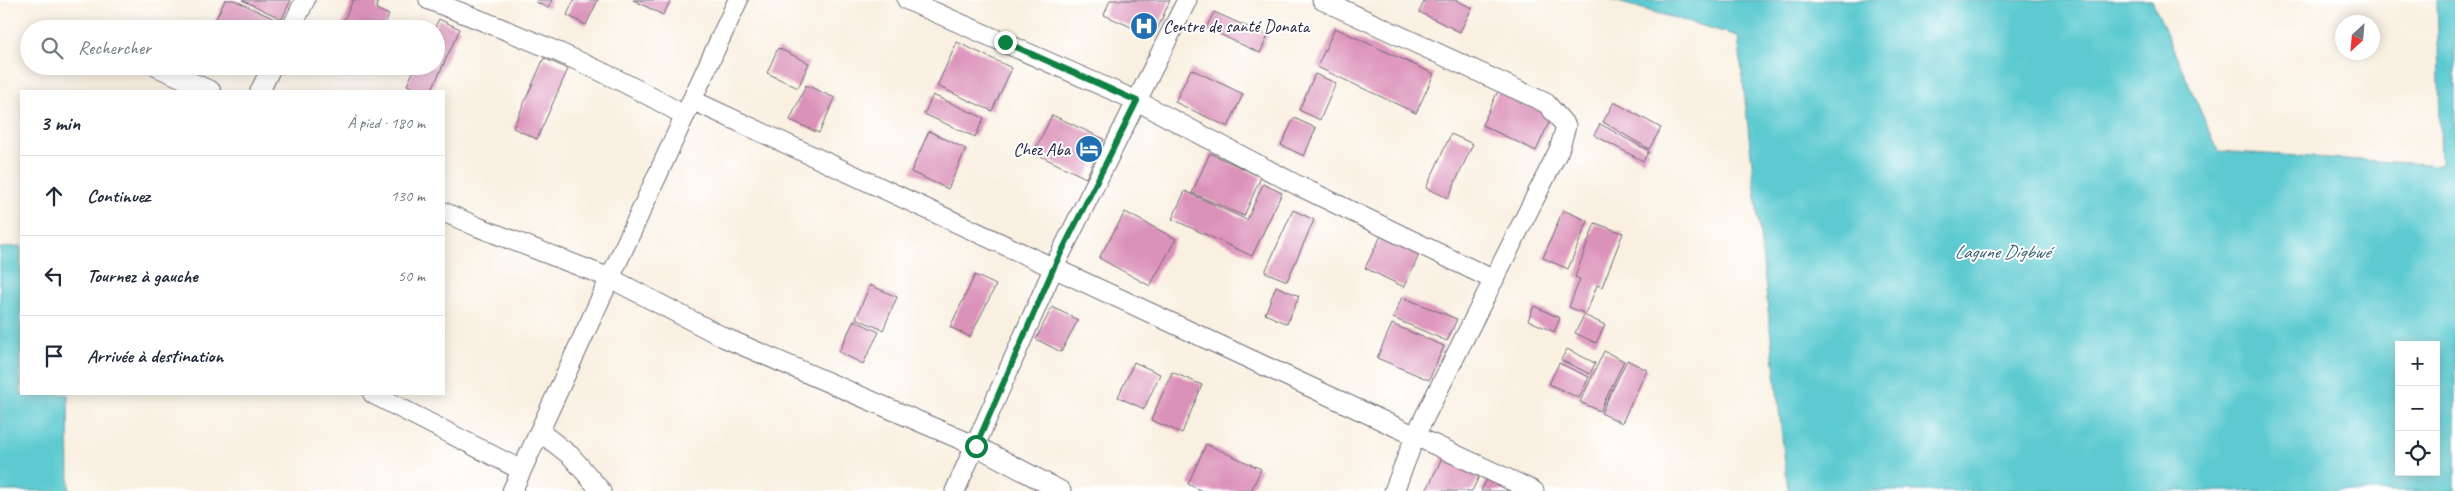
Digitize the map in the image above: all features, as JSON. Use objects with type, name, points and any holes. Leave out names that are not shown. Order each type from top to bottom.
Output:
[{"type":"street","points":[[295,20],[305,0]]},
{"type":"street","points":[[429,0],[534,41],[637,88],[688,108],[1054,267],[1416,434],[1534,491]]},
{"type":"street","points":[[512,491],[738,0]]},
{"type":"street","points":[[907,0],[1137,101],[1297,184],[1494,280]]},
{"type":"street","points":[[955,491],[1054,267],[1187,0]]},
{"type":"street","points":[[1322,0],[1546,103],[1566,126],[1559,150],[1416,434],[1394,491]]},
{"type":"street","points":[[175,75],[209,90]]},
{"type":"street","points":[[260,90],[268,75]]},
{"type":"street","points":[[445,212],[610,278],[723,337],[976,446],[1061,491]]},
{"type":"street","points":[[375,395],[521,470]]},
{"type":"street","points":[[540,432],[570,456],[601,491]]},
{"type":"water","name":"Lagune Digbwé","points":[[1611,0],[2152,0],[2218,151],[2441,165],[2437,0],[2455,0],[2455,491],[1788,491],[1738,36]]},
{"type":"water","points":[[20,246],[20,395],[68,395],[69,491],[0,491],[0,248]]},
{"type":"building","points":[[225,0],[234,0],[277,20],[215,20]]},
{"type":"building","points":[[242,0],[291,0],[282,19]]},
{"type":"building","points":[[353,0],[372,0],[378,3],[376,9],[389,15],[387,20],[344,20]]},
{"type":"building","points":[[537,0],[552,0],[548,8],[536,2]]},
{"type":"building","points":[[574,0],[598,0],[586,25],[567,15]]},
{"type":"building","points":[[633,0],[671,0],[663,15]]},
{"type":"building","name":"Centre de santé Donata","points":[[1110,0],[1170,0],[1154,37],[1104,15]]},
{"type":"building","points":[[1425,0],[1456,0],[1472,8],[1460,32],[1419,12]]},
{"type":"building","points":[[1214,12],[1268,36],[1260,53],[1206,28]]},
{"type":"building","points":[[445,22],[460,29],[445,61]]},
{"type":"building","points":[[1335,28],[1434,74],[1416,113],[1317,67]]},
{"type":"building","points":[[957,42],[1012,68],[992,111],[937,86]]},
{"type":"building","points":[[778,48],[809,63],[798,88],[767,73]]},
{"type":"building","points":[[544,58],[568,69],[537,139],[513,128]]},
{"type":"building","points":[[1191,69],[1243,94],[1228,127],[1175,102]]},
{"type":"building","points":[[1315,74],[1336,83],[1320,120],[1299,110]]},
{"type":"building","points":[[412,75],[438,75],[431,90],[418,90],[407,85]]},
{"type":"building","points":[[806,85],[835,98],[819,133],[790,120]]},
{"type":"building","points":[[1498,91],[1552,116],[1536,151],[1482,125]]},
{"type":"building","points":[[933,95],[984,118],[975,137],[924,114]]},
{"type":"building","points":[[1614,102],[1661,128],[1649,149],[1603,122]]},
{"type":"building","points":[[1052,115],[1104,139],[1086,178],[1034,153]]},
{"type":"building","points":[[1294,118],[1316,128],[1304,156],[1281,145]]},
{"type":"building","points":[[1600,124],[1649,151],[1643,161],[1594,135]]},
{"type":"building","points":[[929,131],[966,149],[948,189],[911,172]]},
{"type":"building","points":[[1451,134],[1473,144],[1448,198],[1426,188]]},
{"type":"building","points":[[1210,153],[1261,177],[1244,216],[1192,193]]},
{"type":"building","points":[[1263,184],[1282,193],[1252,256],[1172,219],[1185,191],[1247,220]]},
{"type":"building","points":[[1293,210],[1314,220],[1287,281],[1265,272]]},
{"type":"building","points":[[1563,210],[1588,221],[1568,269],[1543,258]]},
{"type":"building","points":[[1125,212],[1176,239],[1150,286],[1099,258]]},
{"type":"building","points":[[1595,223],[1623,233],[1602,287],[1597,285],[1586,314],[1569,307],[1580,279],[1575,277]]},
{"type":"building","points":[[1381,236],[1419,255],[1404,287],[1365,268]]},
{"type":"building","points":[[975,275],[996,285],[970,337],[950,327]]},
{"type":"building","points":[[870,285],[897,297],[883,330],[856,318]]},
{"type":"building","points":[[1276,286],[1299,296],[1287,324],[1265,314]]},
{"type":"building","points":[[1402,297],[1457,319],[1447,341],[1393,318]]},
{"type":"building","points":[[1534,306],[1560,318],[1554,332],[1528,320]]},
{"type":"building","points":[[1052,307],[1078,320],[1061,352],[1036,339]]},
{"type":"building","points":[[1584,315],[1605,325],[1596,343],[1575,333]]},
{"type":"building","points":[[854,320],[879,332],[863,364],[839,352]]},
{"type":"building","points":[[1392,324],[1444,346],[1429,380],[1377,358]]},
{"type":"building","points":[[1567,349],[1595,363],[1590,374],[1561,360]]},
{"type":"building","points":[[1604,351],[1624,361],[1600,411],[1580,402]]},
{"type":"building","points":[[1627,360],[1647,370],[1622,423],[1601,413]]},
{"type":"building","points":[[1134,362],[1160,374],[1144,409],[1118,397]]},
{"type":"building","points":[[1559,363],[1589,377],[1579,398],[1549,384]]},
{"type":"building","points":[[1172,372],[1202,385],[1182,433],[1151,420]]},
{"type":"building","points":[[1206,444],[1261,469],[1251,491],[1202,491],[1188,484]]},
{"type":"building","points":[[1446,450],[1483,468],[1472,491],[1426,491]]},
{"type":"building","points":[[1488,477],[1511,488],[1510,491],[1481,491]]},
{"type":"place","name":"Centre de santé Donata","points":[[1144,26]]},
{"type":"place","name":"Chez Aba","points":[[1089,149]]},
{"type":"route","points":[[976,446],[1054,267],[1137,101],[1005,42]]}]
